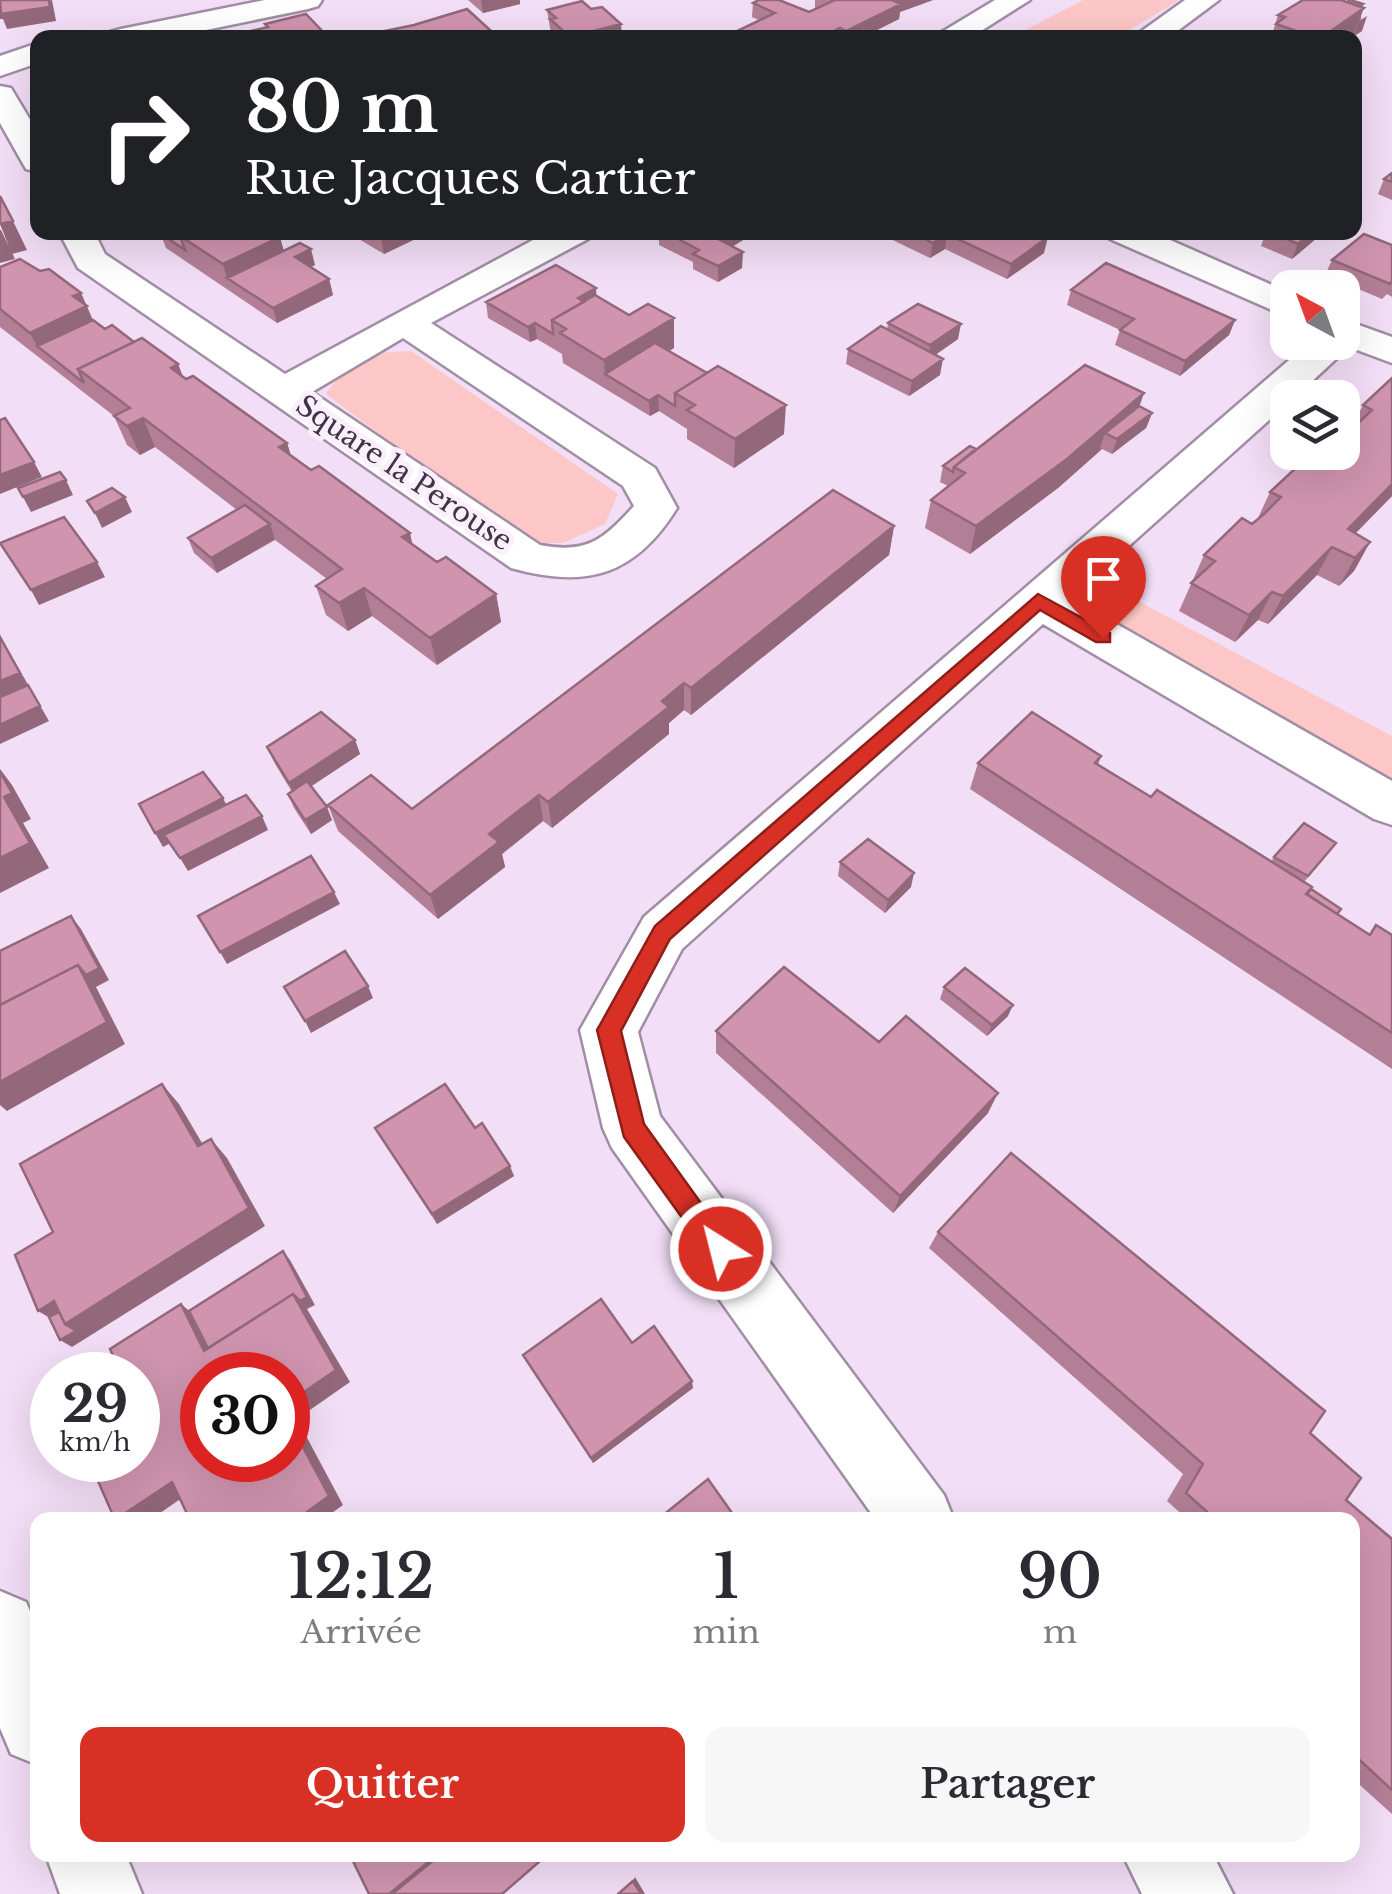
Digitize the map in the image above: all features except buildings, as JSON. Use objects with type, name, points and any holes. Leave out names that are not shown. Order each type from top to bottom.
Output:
[{"type":"street","points":[[160,30],[308,0]]},
{"type":"street","points":[[962,30],[1016,0]]},
{"type":"street","points":[[1158,30],[1205,0]]},
{"type":"street","points":[[0,67],[30,55]]},
{"type":"street","points":[[0,94],[30,148]]},
{"type":"street","points":[[284,391],[404,322],[561,240]]},
{"type":"street","points":[[1140,240],[1270,298]]},
{"type":"street","name":"Square la Perouse","points":[[84,246],[284,391],[527,556],[560,565],[590,564],[628,542],[656,508],[640,478],[404,322]]},
{"type":"street","points":[[1360,340],[1392,351]]},
{"type":"street","points":[[913,1512],[633,1128],[609,1030],[662,933],[1311,360]]},
{"type":"street","points":[[1038,600],[1392,805]]},
{"type":"street","points":[[0,1628],[30,1706]]},
{"type":"street","points":[[89,1862],[101,1894]]},
{"type":"street","points":[[1169,1862],[1192,1894]]},
{"type":"shaded area","points":[[1083,0],[1179,0],[1130,30],[1025,30]]},
{"type":"shaded area","points":[[411,351],[618,494],[605,524],[563,543],[525,543],[326,394],[361,359]]},
{"type":"shaded area","points":[[1123,593],[1392,736],[1392,787],[1095,618]]},
{"type":"route","points":[[721,1249],[633,1128],[609,1030],[662,933],[1038,600],[1103,638]]}]
